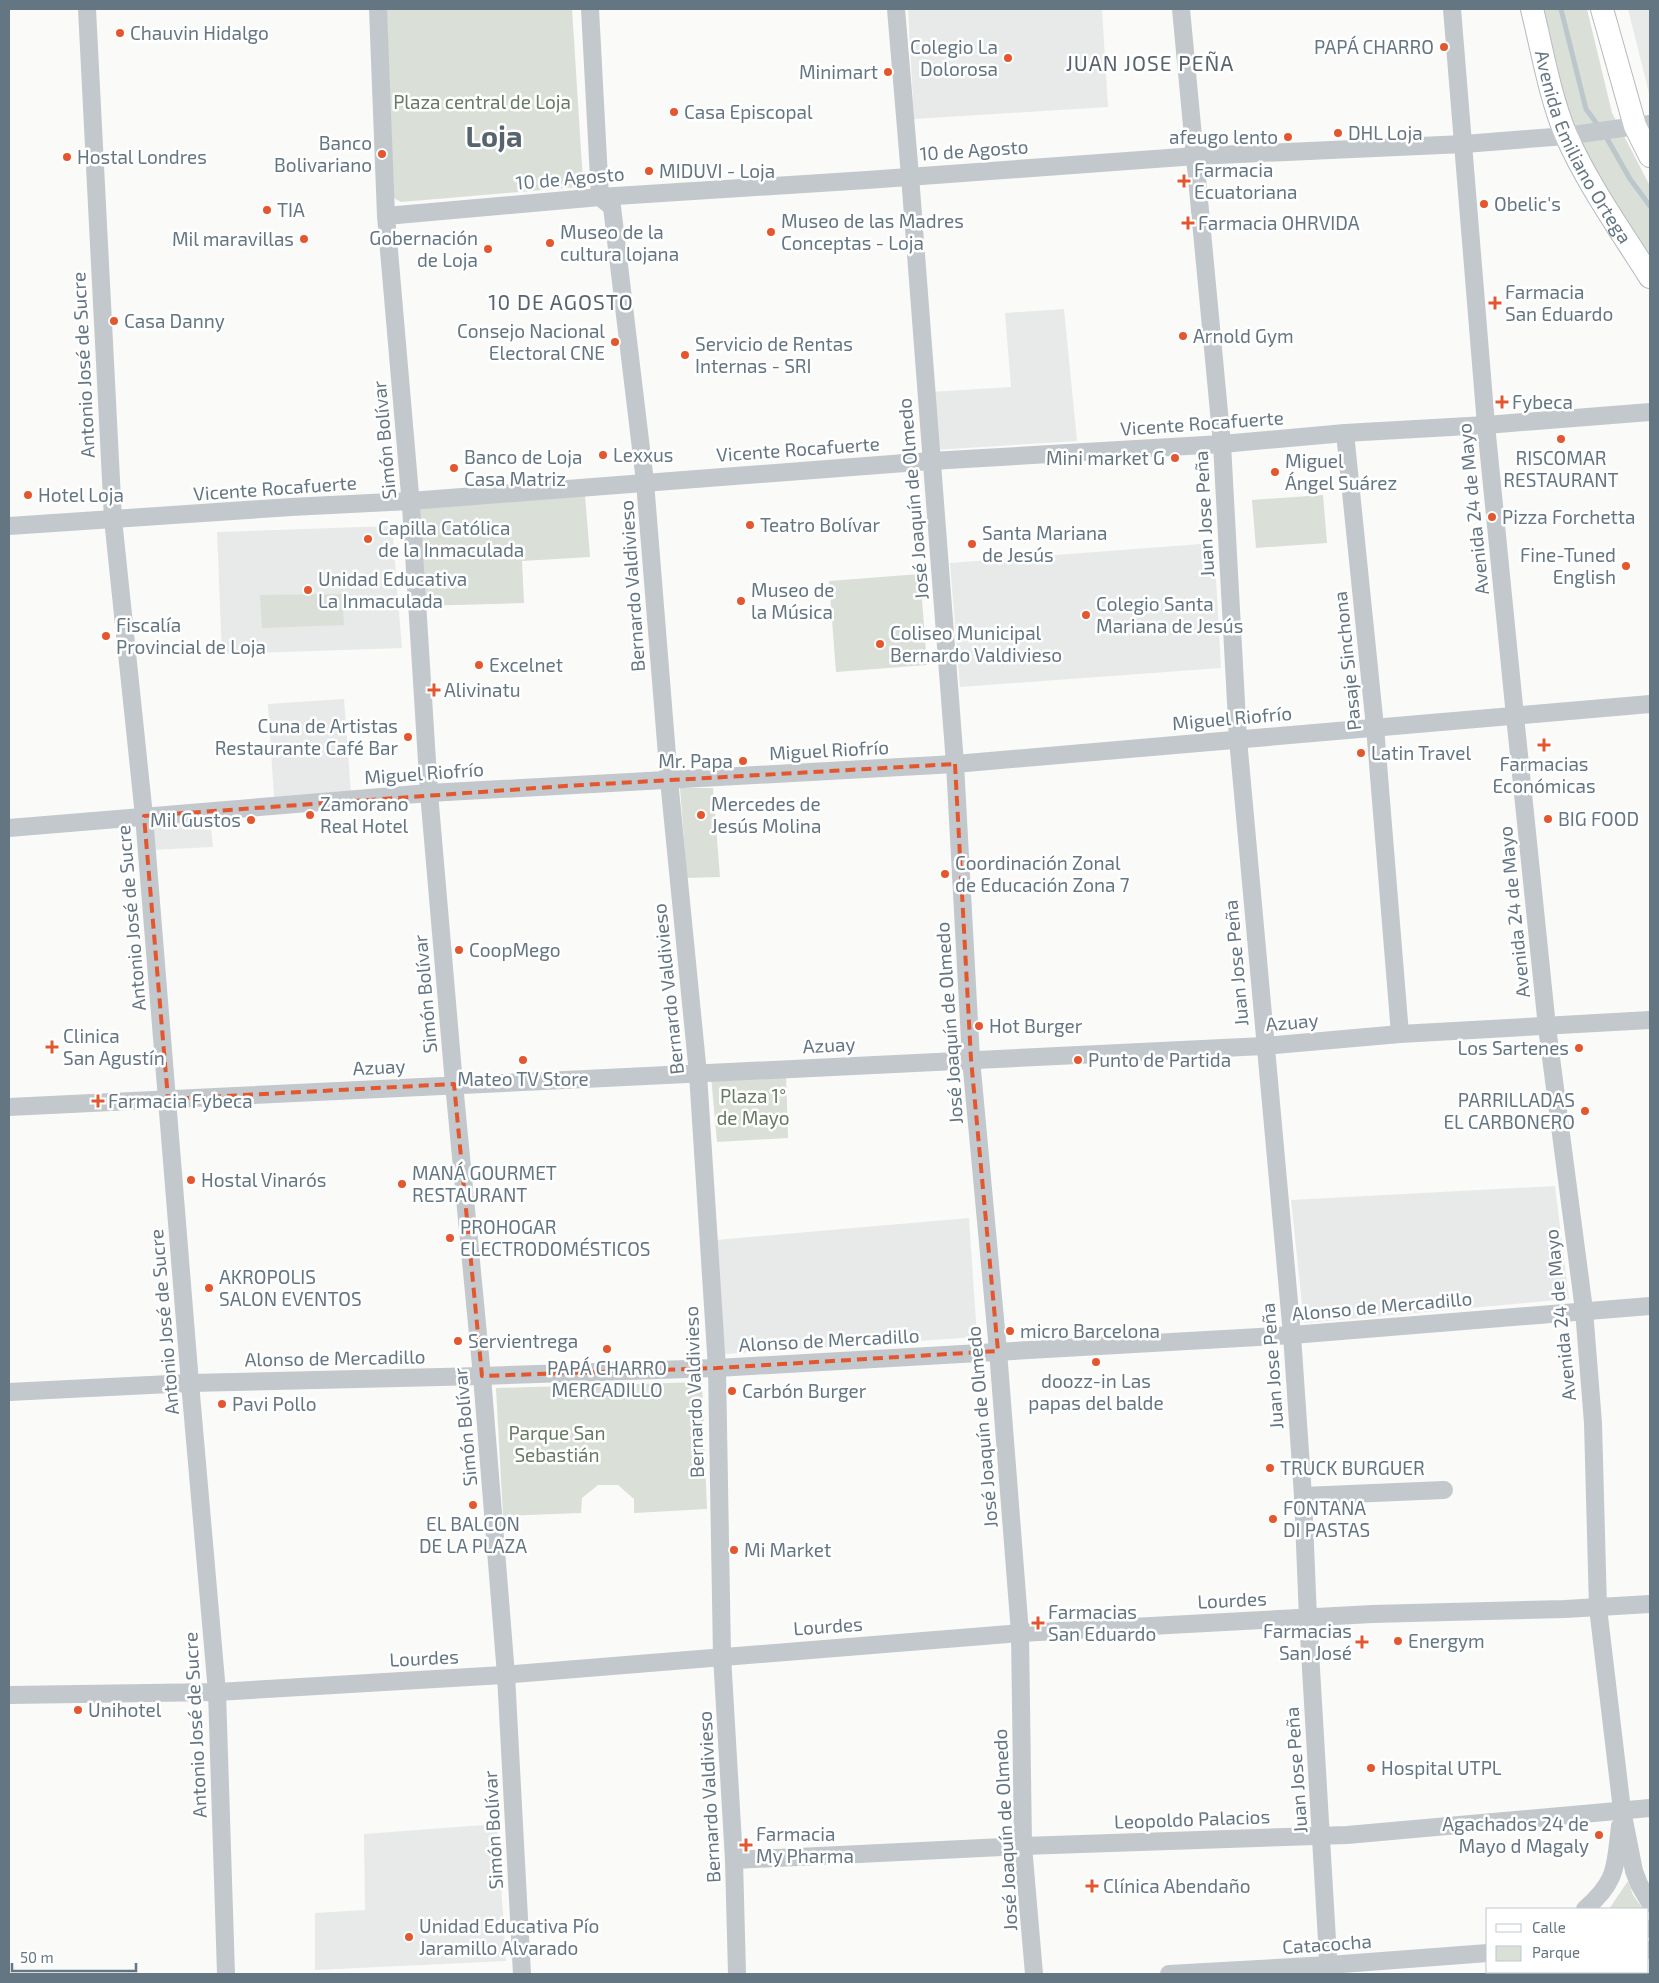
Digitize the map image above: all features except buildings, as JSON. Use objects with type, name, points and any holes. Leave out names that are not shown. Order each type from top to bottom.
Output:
[{"type":"main road","name":"Avenida Emiliano Ortega","points":[[1532,9],[1558,114],[1566,136],[1589,180],[1650,277]]},
{"type":"main road","points":[[1602,9],[1643,125],[1650,156]]},
{"type":"street","name":"Antonio José de Sucre","points":[[87,9],[112,520],[144,816],[217,1692],[226,1974]]},
{"type":"street","name":"Simón Bolívar","points":[[378,9],[386,216],[410,501],[429,793],[482,1376],[506,1675],[522,1974]]},
{"type":"street","points":[[590,9],[600,197]]},
{"type":"street","name":"José Joaquín de Olmedo","points":[[896,9],[940,554],[955,764],[971,1059],[998,1351],[1020,1633],[1023,1846],[1034,1974]]},
{"type":"street","name":"Juan Jose Peña","points":[[1181,9],[1222,444],[1238,739],[1264,1046],[1292,1335],[1303,1496],[1308,1618],[1329,1970]]},
{"type":"street","name":"Avenida 24 de Mayo","points":[[1452,9],[1486,425],[1515,716],[1547,1027],[1584,1310],[1593,1424],[1598,1608],[1622,1810]]},
{"type":"street","name":"10 de Agosto","points":[[386,216],[600,197],[1196,156],[1464,144],[1566,136],[1643,125]]},
{"type":"street","name":"Bernardo Valdivieso","points":[[600,197],[612,206],[646,482],[669,780],[698,1074],[716,1368],[722,1656],[734,1860],[737,1974]]},
{"type":"street","name":"Vicente Rocafuerte","points":[[9,526],[410,501],[931,461],[1222,444],[1344,433],[1486,425],[1650,412]]},
{"type":"street","name":"Pasaje Sinchona","points":[[1344,433],[1375,727],[1400,1034]]},
{"type":"street","name":"Miguel Riofrío","points":[[9,828],[429,793],[955,764],[1650,704]]},
{"type":"street","name":"Azuay","points":[[9,1106],[1264,1046],[1400,1034],[1650,1020]]},
{"type":"street","name":"Alonso de Mercadillo","points":[[9,1392],[190,1383],[716,1368],[1292,1335],[1650,1306]]},
{"type":"street","points":[[1303,1496],[1444,1490]]},
{"type":"street","name":"Lourdes","points":[[9,1695],[217,1692],[506,1675],[1020,1633],[1308,1618],[1598,1608],[1650,1604]]},
{"type":"street","name":"Leopoldo Palacios","points":[[734,1860],[1023,1846],[1321,1836],[1650,1808]]},
{"type":"street","points":[[1622,1810],[1634,1870],[1639,1884],[1650,1902]]},
{"type":"street","points":[[1586,1908],[1600,1897],[1611,1880],[1616,1863],[1622,1810]]},
{"type":"street","name":"Catacocha","points":[[1169,1974],[1329,1970],[1486,1953]]},
{"type":"highlighted area","points":[[955,764],[971,1059],[998,1351],[717,1368],[482,1376],[454,1084],[168,1099],[144,816],[565,786]]},
{"type":"shaded area","name":"Colegio La Dolorosa","points":[[908,9],[1102,9],[1108,107],[914,119]]},
{"type":"shaded area","points":[[1628,9],[1650,9],[1650,97]]},
{"type":"shaded area","points":[[1064,309],[1077,441],[934,450],[930,392],[1011,387],[1005,313]]},
{"type":"shaded area","name":"Unidad Educativa La Inmaculada","points":[[392,526],[402,648],[222,654],[217,532]]},
{"type":"shaded area","name":"Colegio Santa Mariana de Jesús","points":[[1214,543],[1221,668],[960,687],[950,563]]},
{"type":"shaded area","points":[[344,699],[351,793],[274,797],[268,704]]},
{"type":"shaded area","points":[[210,818],[213,847],[151,850],[149,821]]},
{"type":"shaded area","points":[[1555,1186],[1569,1299],[1304,1323],[1291,1200]]},
{"type":"shaded area","points":[[969,1218],[977,1337],[725,1354],[716,1240]]},
{"type":"shaded area","name":"Unidad Educativa Pío Jaramillo Alvarado","points":[[497,1824],[506,1961],[315,1970],[315,1913],[365,1910],[364,1834]]},
{"type":"green space","name":"Plaza central de Loja","points":[[386,9],[572,9],[583,182],[577,187],[401,202],[392,197]]},
{"type":"green space","points":[[1544,9],[1587,9],[1612,113],[1650,186],[1650,258],[1603,193],[1569,117]]},
{"type":"green space","points":[[585,495],[590,557],[522,561],[524,603],[420,606],[417,508]]},
{"type":"green space","points":[[1323,495],[1327,543],[1256,548],[1252,500]]},
{"type":"green space","name":"Coliseo Municipal Bernardo Valdivieso","points":[[920,574],[927,665],[836,672],[829,581]]},
{"type":"green space","points":[[342,594],[344,625],[262,628],[260,595]]},
{"type":"green space","points":[[680,788],[713,788],[720,877],[687,878]]},
{"type":"green space","name":"Plaza 1° de Mayo","points":[[786,1074],[788,1138],[717,1142],[711,1076]]},
{"type":"green space","name":"Parque San Sebastián","points":[[702,1382],[707,1509],[634,1513],[634,1499],[618,1485],[598,1485],[582,1498],[581,1513],[503,1516],[496,1388]]},
{"type":"green space","points":[[1628,1881],[1633,1895],[1642,1908],[1610,1908]]},
{"type":"waterway","points":[[1561,9],[1586,109],[1600,128]]},
{"type":"waterway","points":[[1605,135],[1630,179],[1650,206]]},
{"type":"place","name":"Chauvin Hidalgo","points":[[120,33]]},
{"type":"place","name":"PAPÁ CHARRO","points":[[1444,47]]},
{"type":"place","name":"Colegio La Dolorosa","points":[[1008,58]]},
{"type":"place","name":"Minimart","points":[[888,72]]},
{"type":"place","name":"Casa Episcopal","points":[[674,112]]},
{"type":"place","name":"DHL Loja","points":[[1338,133]]},
{"type":"place","name":"afeugo lento","points":[[1288,137]]},
{"type":"place","name":"Banco Bolivariano","points":[[382,154]]},
{"type":"place","name":"Hostal Londres","points":[[67,157]]},
{"type":"place","name":"MIDUVI - Loja","points":[[649,171]]},
{"type":"place","name":"Farmacia Ecuatoriana","points":[[1184,181]]},
{"type":"place","name":"Obelic's","points":[[1484,204]]},
{"type":"place","name":"TIA","points":[[267,210]]},
{"type":"place","name":"Farmacia OHRVIDA","points":[[1188,223]]},
{"type":"place","name":"Museo de las Madres Conceptas - Loja","points":[[771,232]]},
{"type":"place","name":"Mil maravillas","points":[[304,239]]},
{"type":"place","name":"Museo de la cultura lojana","points":[[550,243]]},
{"type":"place","name":"Gobernación de Loja","points":[[488,249]]},
{"type":"place","name":"Farmacia San Eduardo","points":[[1495,303]]},
{"type":"place","name":"Casa Danny","points":[[114,321]]},
{"type":"place","name":"Arnold Gym","points":[[1183,336]]},
{"type":"place","name":"Consejo Nacional Electoral CNE","points":[[615,342]]},
{"type":"place","name":"Servicio de Rentas Internas - SRI","points":[[685,355]]},
{"type":"place","name":"Fybeca","points":[[1502,402]]},
{"type":"place","name":"RISCOMAR RESTAURANT","points":[[1561,439]]},
{"type":"place","name":"Lexxus","points":[[603,455]]},
{"type":"place","name":"Mini market G","points":[[1175,458]]},
{"type":"place","name":"Banco de Loja Casa Matriz","points":[[454,468]]},
{"type":"place","name":"Miguel Ángel Suárez","points":[[1275,472]]},
{"type":"place","name":"Hotel Loja","points":[[28,495]]},
{"type":"place","name":"Pizza Forchetta","points":[[1492,517]]},
{"type":"place","name":"Teatro Bolívar","points":[[750,525]]},
{"type":"place","name":"Capilla Católica de la Inmaculada","points":[[368,539]]},
{"type":"place","name":"Santa Mariana de Jesús","points":[[972,544]]},
{"type":"place","name":"Fine-Tuned English","points":[[1626,566]]},
{"type":"place","name":"Unidad Educativa La Inmaculada","points":[[308,590]]},
{"type":"place","name":"Museo de la Música","points":[[741,601]]},
{"type":"place","name":"Colegio Santa Mariana de Jesús","points":[[1086,615]]},
{"type":"place","name":"Fiscalía Provincial de Loja","points":[[106,636]]},
{"type":"place","name":"Coliseo Municipal Bernardo Valdivieso","points":[[880,644]]},
{"type":"place","name":"Excelnet","points":[[479,665]]},
{"type":"place","name":"Alivinatu","points":[[434,690]]},
{"type":"place","name":"Cuna de Artistas Restaurante Café Bar","points":[[408,737]]},
{"type":"place","name":"Farmacias Económicas","points":[[1544,745]]},
{"type":"place","name":"Latin Travel","points":[[1361,753]]},
{"type":"place","name":"Mr. Papa","points":[[743,761]]},
{"type":"place","name":"Zamorano Real Hotel","points":[[310,815]]},
{"type":"place","name":"Mercedes de Jesús Molina","points":[[701,815]]},
{"type":"place","name":"BIG FOOD","points":[[1548,819]]},
{"type":"place","name":"Mil Gustos","points":[[251,820]]},
{"type":"place","name":"Coordinación Zonal de Educación Zona 7","points":[[945,874]]},
{"type":"place","name":"CoopMego","points":[[459,950]]},
{"type":"place","name":"Hot Burger","points":[[979,1026]]},
{"type":"place","name":"Clinica San Agustín","points":[[52,1047]]},
{"type":"place","name":"Los Sartenes","points":[[1579,1048]]},
{"type":"place","name":"Mateo TV Store","points":[[523,1060]]},
{"type":"place","name":"Punto de Partida","points":[[1078,1060]]},
{"type":"place","name":"Farmacia Fybeca","points":[[98,1101]]},
{"type":"place","name":"PARRILLADAS EL CARBONERO","points":[[1585,1111]]},
{"type":"place","name":"Hostal Vinarós","points":[[191,1180]]},
{"type":"place","name":"MANÁ GOURMET RESTAURANT","points":[[402,1184]]},
{"type":"place","name":"PROHOGAR ELECTRODOMÉSTICOS","points":[[450,1238]]},
{"type":"place","name":"AKROPOLIS SALON EVENTOS","points":[[209,1288]]},
{"type":"place","name":"micro Barcelona","points":[[1010,1331]]},
{"type":"place","name":"Servientrega","points":[[458,1341]]},
{"type":"place","name":"PAPÁ CHARRO MERCADILLO","points":[[607,1349]]},
{"type":"place","name":"doozz-in Las papas del balde","points":[[1096,1362]]},
{"type":"place","name":"Carbón Burger","points":[[732,1391]]},
{"type":"place","name":"Pavi Pollo","points":[[222,1404]]},
{"type":"place","name":"TRUCK BURGUER","points":[[1270,1468]]},
{"type":"place","name":"EL BALCON DE LA PLAZA","points":[[473,1505]]},
{"type":"place","name":"FONTANA DI PASTAS","points":[[1273,1519]]},
{"type":"place","name":"Mi Market","points":[[734,1550]]},
{"type":"place","name":"Farmacias San Eduardo","points":[[1038,1623]]},
{"type":"place","name":"Energym","points":[[1398,1641]]},
{"type":"place","name":"Farmacias San José","points":[[1362,1642]]},
{"type":"place","name":"Unihotel","points":[[78,1710]]},
{"type":"place","name":"Hospital UTPL","points":[[1371,1768]]},
{"type":"place","name":"Agachados 24 de Mayo d Magaly","points":[[1599,1835]]},
{"type":"place","name":"Farmacia My Pharma","points":[[746,1845]]},
{"type":"place","name":"Clínica Abendaño","points":[[1092,1886]]},
{"type":"place","name":"Unidad Educativa Pío Jaramillo Alvarado","points":[[409,1937]]},
{"type":"district","name":"JUAN JOSE PEÑA","points":[[1150,64]]},
{"type":"district","name":"Loja","points":[[494,137]]},
{"type":"district","name":"10 DE AGOSTO","points":[[561,303]]}]
